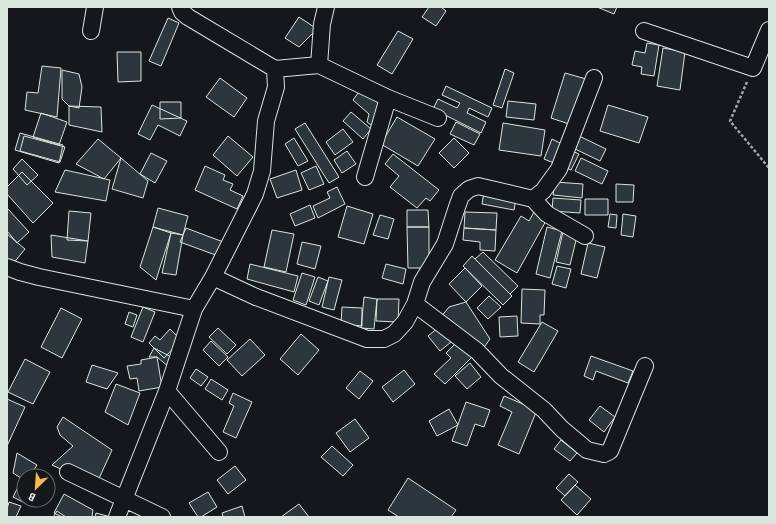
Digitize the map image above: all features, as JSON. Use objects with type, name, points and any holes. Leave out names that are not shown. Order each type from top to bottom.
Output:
[{"type":"street","points":[[90,31],[95,7]]},
{"type":"street","points":[[319,64],[322,24],[326,7]]},
{"type":"street","points":[[177,9],[275,69],[319,64],[388,98],[438,118]]},
{"type":"street","points":[[644,30],[753,68],[769,30]]},
{"type":"street","points":[[117,517],[167,391],[194,309],[214,277],[255,194],[262,171],[266,121],[276,87],[275,69]]},
{"type":"street","points":[[533,199],[543,192],[559,169],[594,78]]},
{"type":"street","points":[[365,177],[388,98]]},
{"type":"street","points":[[214,277],[256,297],[367,339],[384,339],[394,334],[405,322],[415,304],[422,282],[445,244],[462,196],[470,189],[478,186],[533,199],[547,214],[585,236]]},
{"type":"street","points":[[7,267],[40,277],[194,309]]},
{"type":"street","points":[[415,304],[478,351],[501,376],[544,410],[562,429],[587,450],[594,452],[604,454],[610,451],[645,366]]},
{"type":"street","points":[[167,391],[219,452]]},
{"type":"street","points":[[68,472],[162,517]]},
{"type":"path","points":[[753,68],[730,121],[769,168]]},
{"type":"building","points":[[429,7],[441,7],[446,11],[436,26],[422,17]]},
{"type":"building","points":[[597,7],[617,7],[614,14]]},
{"type":"building","points":[[299,17],[317,29],[299,47],[285,38]]},
{"type":"building","points":[[168,18],[179,23],[161,66],[149,61]]},
{"type":"building","points":[[398,31],[413,39],[392,74],[377,65]]},
{"type":"building","points":[[647,43],[659,45],[654,76],[641,74],[642,67],[632,65],[635,51],[645,53]]},
{"type":"building","points":[[663,48],[685,52],[680,90],[657,86]]},
{"type":"building","points":[[117,52],[141,52],[141,81],[118,82]]},
{"type":"building","points":[[42,66],[61,68],[57,117],[25,110],[27,92],[38,93]]},
{"type":"building","points":[[505,69],[514,73],[502,108],[493,105]]},
{"type":"building","points":[[62,70],[79,74],[82,87],[79,108],[69,106],[62,99]]},
{"type":"building","points":[[565,73],[586,79],[572,125],[551,118]]},
{"type":"building","points":[[220,78],[247,98],[234,117],[206,97]]},
{"type":"building","points":[[446,86],[492,108],[488,117],[469,108],[467,113],[486,122],[481,133],[433,109],[438,99],[457,108],[460,103],[442,95]]},
{"type":"building","points":[[361,89],[383,103],[376,129],[367,122],[369,114],[353,100]]},
{"type":"building","points":[[508,101],[536,104],[534,120],[506,117]]},
{"type":"building","points":[[160,102],[181,102],[181,118],[160,119]]},
{"type":"building","points":[[152,105],[187,121],[180,136],[158,125],[150,140],[138,134]]},
{"type":"building","points":[[608,105],[648,117],[639,143],[600,131]]},
{"type":"building","points":[[69,106],[101,107],[102,132],[69,125]]},
{"type":"building","points":[[351,112],[371,129],[363,139],[343,121]]},
{"type":"building","points":[[41,113],[67,122],[59,145],[33,137]]},
{"type":"building","points":[[397,117],[435,139],[418,166],[381,144]]},
{"type":"building","points":[[456,122],[480,134],[474,145],[450,134]]},
{"type":"building","points":[[305,123],[339,177],[329,183],[295,129]]},
{"type":"building","points":[[503,123],[545,130],[541,156],[499,150]]},
{"type":"building","points":[[343,129],[353,142],[335,155],[326,142]]},
{"type":"building","points":[[20,133],[63,145],[59,163],[15,150]]},
{"type":"building","points":[[577,135],[606,149],[600,161],[571,147]]},
{"type":"building","points":[[24,136],[65,147],[60,162],[20,151]]},
{"type":"building","points":[[228,136],[253,157],[237,176],[213,155]]},
{"type":"building","points":[[294,138],[308,161],[298,166],[285,144]]},
{"type":"building","points":[[454,138],[469,153],[454,168],[439,153]]},
{"type":"building","points":[[98,139],[121,158],[104,179],[76,164]]},
{"type":"building","points":[[552,139],[562,144],[554,163],[544,159]]},
{"type":"building","points":[[570,150],[579,154],[571,170],[562,166]]},
{"type":"building","points":[[347,151],[356,164],[342,173],[334,160]]},
{"type":"building","points":[[151,153],[167,161],[155,183],[140,174]]},
{"type":"building","points":[[393,154],[439,190],[430,201],[426,198],[417,208],[390,187],[399,176],[385,164]]},
{"type":"building","points":[[121,158],[148,181],[143,198],[112,189]]},
{"type":"building","points":[[581,158],[608,171],[602,184],[575,171]]},
{"type":"building","points":[[22,159],[38,175],[27,185],[13,169]]},
{"type":"building","points":[[205,166],[225,175],[223,180],[233,184],[230,190],[243,196],[237,209],[195,190]]},
{"type":"building","points":[[316,166],[324,184],[309,190],[301,173]]},
{"type":"building","points":[[65,170],[110,180],[106,201],[55,192]]},
{"type":"building","points":[[296,170],[302,190],[277,198],[270,179]]},
{"type":"building","points":[[22,172],[53,203],[33,223],[7,194],[7,187]]},
{"type":"building","points":[[555,182],[583,184],[582,198],[553,195]]},
{"type":"building","points":[[616,184],[634,185],[633,202],[616,202]]},
{"type":"building","points":[[337,187],[345,204],[318,218],[313,206],[330,198],[327,192]]},
{"type":"building","points":[[484,192],[516,198],[514,210],[482,204]]},
{"type":"building","points":[[553,198],[581,200],[580,213],[552,211]]},
{"type":"building","points":[[585,199],[608,199],[608,215],[585,215]]},
{"type":"building","points":[[310,205],[315,218],[295,226],[290,214]]},
{"type":"building","points":[[347,206],[373,214],[364,244],[338,237]]},
{"type":"building","points":[[7,208],[29,232],[17,243],[7,231]]},
{"type":"building","points":[[158,208],[188,216],[183,235],[153,227]]},
{"type":"building","points":[[407,210],[428,210],[429,227],[407,227]]},
{"type":"building","points":[[69,211],[91,213],[88,241],[67,240]]},
{"type":"building","points":[[465,212],[497,213],[496,230],[464,228]]},
{"type":"building","points":[[534,212],[547,219],[517,273],[495,260],[521,216],[529,221]]},
{"type":"building","points":[[610,214],[617,215],[616,228],[608,227]]},
{"type":"building","points":[[623,214],[636,216],[633,237],[621,235]]},
{"type":"building","points":[[380,215],[394,219],[388,239],[373,235]]},
{"type":"building","points":[[153,227],[171,233],[156,280],[140,267]]},
{"type":"building","points":[[407,227],[429,227],[429,268],[408,268]]},
{"type":"building","points":[[547,227],[562,231],[550,278],[536,274]]},
{"type":"building","points":[[186,228],[226,243],[221,257],[180,242]]},
{"type":"building","points":[[464,228],[496,230],[495,251],[480,250],[480,242],[463,240]]},
{"type":"building","points":[[272,230],[294,234],[286,272],[264,267]]},
{"type":"building","points":[[563,232],[577,236],[570,265],[556,262]]},
{"type":"building","points":[[171,233],[183,235],[176,275],[162,273]]},
{"type":"building","points":[[7,234],[25,249],[12,265],[7,260]]},
{"type":"building","points":[[51,235],[88,241],[85,263],[52,257]]},
{"type":"building","points":[[302,242],[321,246],[315,269],[297,264]]},
{"type":"building","points":[[588,243],[605,247],[597,278],[581,274]]},
{"type":"building","points":[[483,252],[518,286],[510,294],[475,259]]},
{"type":"building","points":[[472,256],[512,296],[503,305],[463,266]]},
{"type":"building","points":[[250,264],[298,276],[294,292],[247,279]]},
{"type":"building","points":[[386,264],[406,269],[403,284],[382,278]]},
{"type":"building","points":[[557,266],[571,269],[566,288],[552,284]]},
{"type":"building","points":[[465,268],[482,286],[466,302],[449,284]]},
{"type":"building","points":[[302,273],[315,277],[306,305],[293,300]]},
{"type":"building","points":[[318,277],[328,281],[319,305],[309,301]]},
{"type":"building","points":[[329,277],[342,280],[334,310],[322,307]]},
{"type":"building","points":[[522,289],[545,290],[544,315],[540,315],[540,324],[521,323]]},
{"type":"building","points":[[489,296],[501,307],[488,319],[477,308]]},
{"type":"building","points":[[364,297],[377,299],[374,329],[361,328]]},
{"type":"building","points":[[377,299],[399,299],[398,322],[376,321]]},
{"type":"building","points":[[466,302],[490,339],[482,350],[440,318],[449,307]]},
{"type":"building","points":[[143,307],[155,312],[143,342],[131,337]]},
{"type":"building","points":[[342,307],[362,308],[362,326],[341,324]]},
{"type":"building","points":[[61,308],[82,319],[62,358],[41,347]]},
{"type":"building","points":[[129,312],[137,315],[133,327],[125,324]]},
{"type":"building","points":[[517,316],[518,336],[500,337],[499,317]]},
{"type":"building","points":[[542,322],[558,331],[534,372],[518,362]]},
{"type":"building","points":[[439,327],[451,342],[440,351],[428,336]]},
{"type":"building","points":[[218,328],[236,345],[227,354],[209,337]]},
{"type":"building","points":[[170,329],[181,340],[164,358],[149,343],[155,336],[160,340]]},
{"type":"building","points":[[301,334],[319,350],[298,375],[280,359]]},
{"type":"building","points":[[250,339],[265,355],[242,376],[227,360]]},
{"type":"building","points":[[460,339],[475,354],[445,384],[434,374],[451,358],[446,353]]},
{"type":"building","points":[[211,341],[228,357],[219,366],[203,350]]},
{"type":"building","points":[[154,348],[175,359],[170,368],[157,357],[149,357]]},
{"type":"building","points":[[591,356],[633,371],[628,383],[596,371],[593,380],[584,376]]},
{"type":"building","points":[[157,357],[162,387],[139,391],[137,378],[130,379],[127,366],[141,364],[141,360]]},
{"type":"building","points":[[25,359],[50,372],[33,404],[8,392]]},
{"type":"building","points":[[470,363],[481,377],[467,389],[455,376]]},
{"type":"building","points":[[92,365],[118,373],[107,389],[86,382]]},
{"type":"building","points":[[196,369],[208,377],[201,386],[190,378]]},
{"type":"building","points":[[404,370],[415,384],[393,402],[382,387]]},
{"type":"building","points":[[360,371],[373,381],[359,399],[346,388]]},
{"type":"building","points":[[211,379],[228,390],[222,400],[205,389]]},
{"type":"building","points":[[116,384],[140,393],[128,425],[105,412]]},
{"type":"building","points":[[233,393],[252,402],[236,438],[223,432],[234,406],[229,403]]},
{"type":"building","points":[[504,396],[537,410],[519,454],[498,445],[512,412],[500,406]]},
{"type":"building","points":[[7,399],[25,407],[7,446]]},
{"type":"building","points":[[466,402],[490,410],[484,427],[475,424],[467,446],[452,441]]},
{"type":"building","points":[[600,406],[615,417],[604,432],[589,420]]},
{"type":"building","points":[[449,409],[458,425],[437,436],[429,421]]},
{"type":"building","points":[[63,417],[112,450],[96,485],[52,465],[73,446],[60,435],[57,427]]},
{"type":"building","points":[[355,419],[369,438],[350,452],[336,433]]},
{"type":"building","points":[[561,440],[577,453],[570,461],[554,449]]},
{"type":"building","points":[[332,446],[353,465],[343,476],[321,457]]},
{"type":"building","points":[[17,453],[37,465],[35,468],[16,468],[16,475],[13,473]]},
{"type":"building","points":[[235,466],[246,480],[228,494],[217,480]]},
{"type":"building","points":[[569,474],[578,482],[565,496],[556,488]]},
{"type":"building","points":[[408,478],[456,510],[451,517],[399,517],[388,510]]},
{"type":"building","points":[[575,485],[591,499],[577,515],[561,500]]},
{"type":"building","points":[[16,491],[16,498],[13,497]]},
{"type":"building","points":[[208,492],[217,507],[201,517],[198,517],[189,503]]},
{"type":"building","points":[[64,494],[93,510],[92,517],[62,517],[54,513]]},
{"type":"building","points":[[9,502],[16,504],[16,508],[20,508],[16,517],[7,517]]},
{"type":"building","points":[[299,504],[309,517],[281,517]]},
{"type":"building","points":[[242,506],[245,517],[223,517],[222,513]]},
{"type":"building","points":[[57,511],[66,517],[53,517]]},
{"type":"building","points":[[96,513],[111,517],[95,517]]}]
